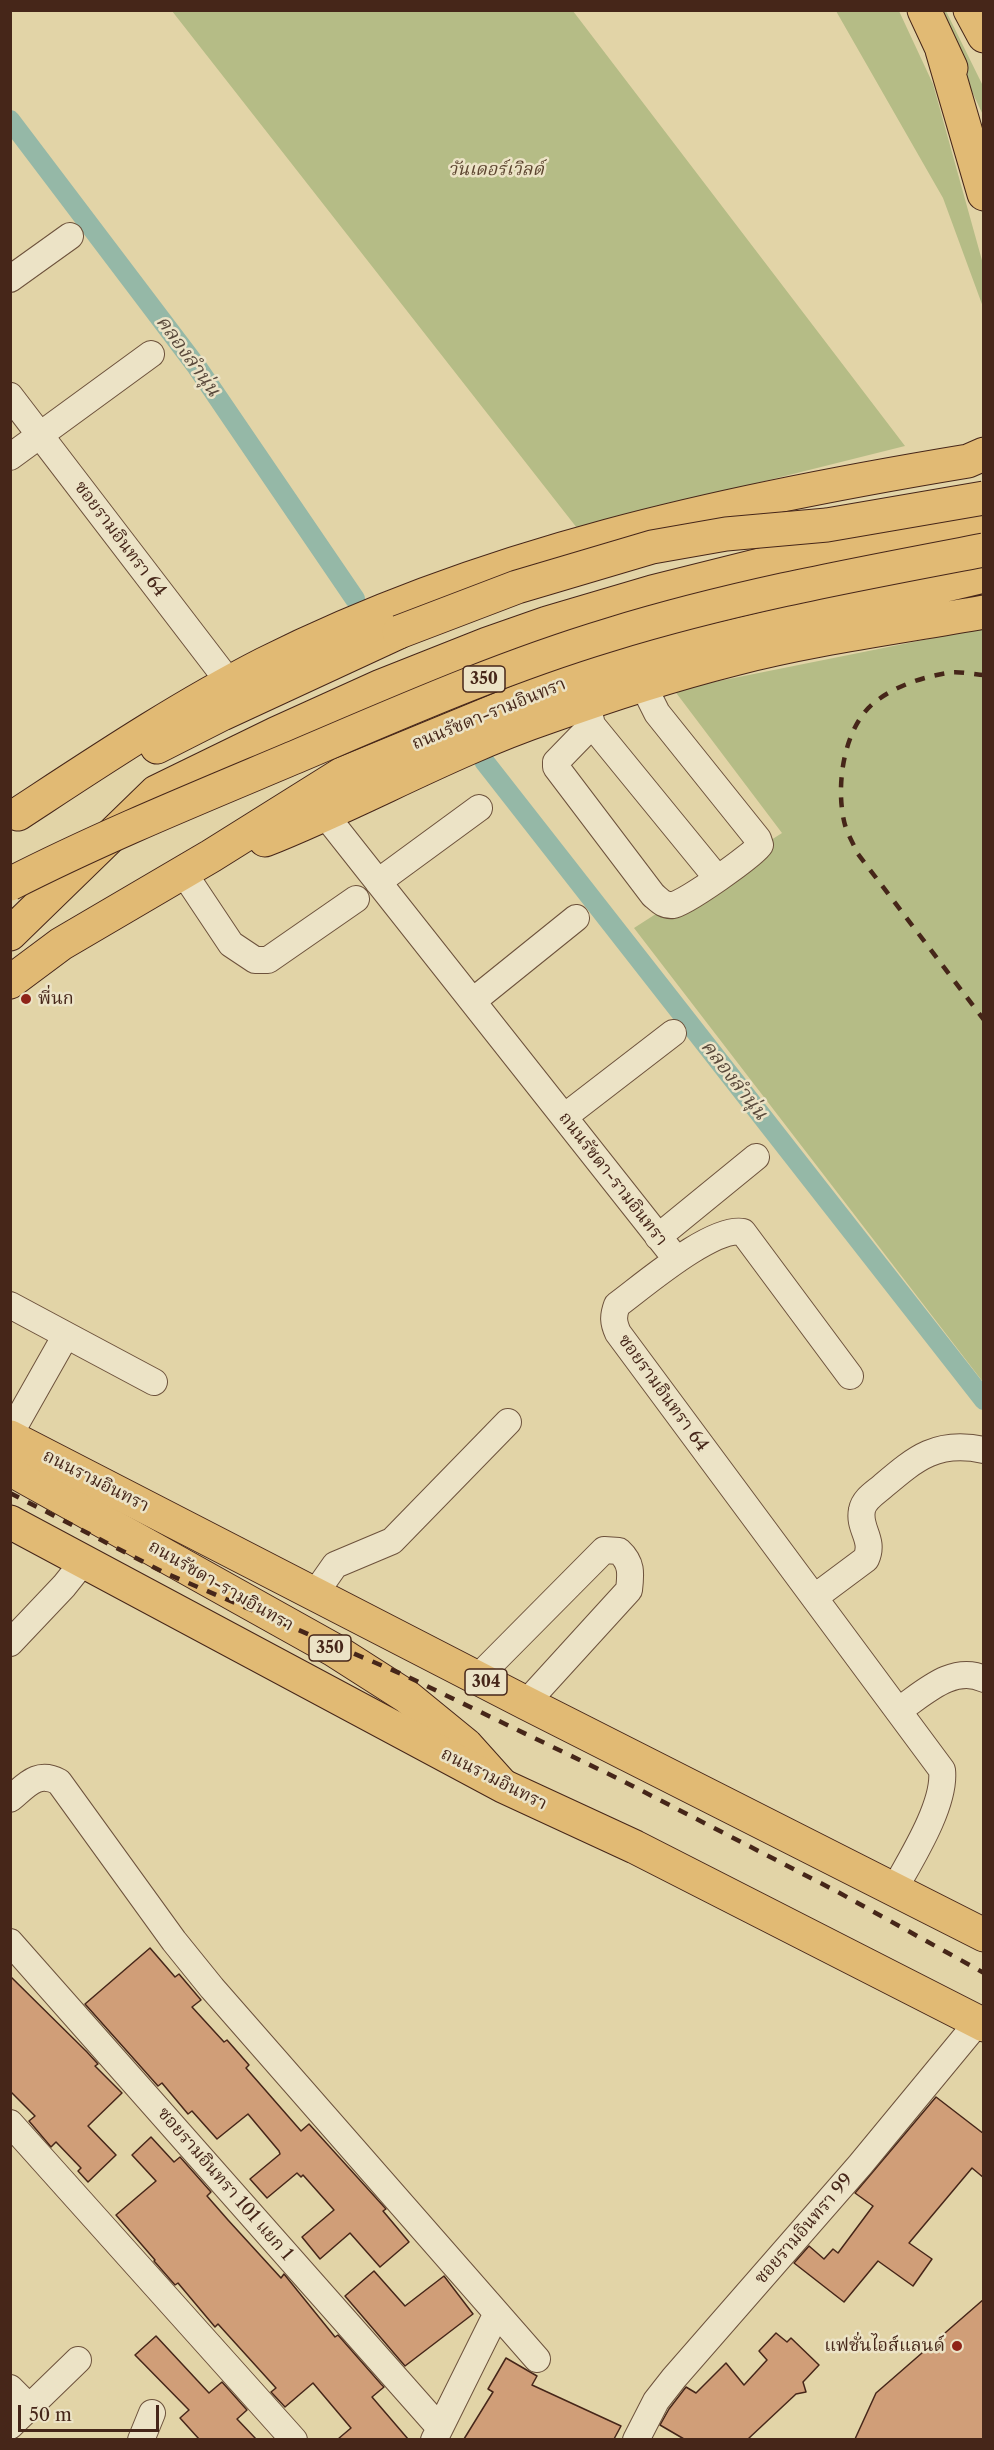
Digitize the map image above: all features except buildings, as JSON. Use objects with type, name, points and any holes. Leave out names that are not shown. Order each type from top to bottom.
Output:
[{"type":"main road","points":[[924,10],[984,132]]},
{"type":"main road","points":[[970,10],[984,36]]},
{"type":"main road","points":[[942,50],[984,194]]},
{"type":"main road","points":[[13,813],[229,682],[353,623],[406,601],[516,562],[649,524],[859,481],[978,461]]},
{"type":"main road","points":[[156,792],[233,741],[364,675],[489,624],[677,563],[704,552],[800,502],[859,481]]},
{"type":"main road","points":[[13,813],[115,770],[222,714],[399,632],[516,587],[652,547],[726,534],[836,524],[984,498]]},
{"type":"main road","name":"350","points":[[13,932],[156,792],[381,686],[547,623],[663,589],[780,560],[984,520]]},
{"type":"main road","name":"ถนนรัชดา-รามอินทรา","points":[[10,884],[97,842],[392,716],[565,649],[718,605],[872,571],[984,550]]},
{"type":"main road","name":"ถนนรัชดา-รามอินทรา","points":[[10,982],[61,944],[211,856],[342,774],[558,685],[644,657],[984,576]]},
{"type":"main road","points":[[211,856],[260,842],[326,816],[447,757],[546,717],[590,715],[643,685],[777,649],[984,612]]},
{"type":"main road","name":"ถนนรามอินทรา","points":[[10,1436],[314,1595],[977,1930]]},
{"type":"main road","name":"ถนนรัชดา-รามอินทรา","points":[[10,1469],[334,1650],[406,1696],[446,1726],[502,1786]]},
{"type":"main road","name":"ถนนรามอินทรา","points":[[10,1522],[502,1786],[635,1847],[981,2024]]},
{"type":"street","points":[[10,279],[69,236]]},
{"type":"street","points":[[10,457],[151,354]]},
{"type":"street","name":"ซอยรามอินทรา 64","points":[[10,396],[229,682]]},
{"type":"street","points":[[643,685],[657,713],[760,842],[759,848],[717,879],[675,905],[665,905],[653,895],[556,767],[556,762],[590,715],[717,879]]},
{"type":"street","points":[[378,882],[479,808]]},
{"type":"street","name":"ถนนรัชดา-รามอินทรา","points":[[326,816],[677,1260]]},
{"type":"street","points":[[183,872],[231,944],[255,960],[268,960],[356,899]]},
{"type":"street","points":[[472,1001],[576,918]]},
{"type":"street","points":[[564,1117],[673,1033]]},
{"type":"street","points":[[658,1237],[756,1157]]},
{"type":"street","name":"ซอยรามอินทรา 64","points":[[850,1376],[743,1232],[734,1230],[723,1233],[677,1260],[617,1305],[613,1314],[614,1325],[942,1770],[944,1781],[922,1840],[895,1888]]},
{"type":"street","points":[[10,1305],[154,1382]]},
{"type":"street","points":[[10,1436],[66,1335]]},
{"type":"street","points":[[314,1595],[335,1565],[392,1541],[508,1422]]},
{"type":"street","points":[[815,1597],[866,1559],[870,1550],[861,1514],[867,1499],[917,1458],[927,1453],[954,1448],[984,1450]]},
{"type":"street","points":[[477,1678],[604,1550],[619,1551],[627,1559],[632,1571],[629,1590],[526,1703]]},
{"type":"street","points":[[10,1643],[84,1561]]},
{"type":"street","points":[[899,1710],[938,1683],[952,1677],[966,1674],[984,1679]]},
{"type":"street","points":[[10,1799],[37,1778],[49,1777],[59,1782],[174,1941],[212,1988],[496,2315],[537,2359]]},
{"type":"street","name":"ซอยรามอินทรา 101 แยก 1","points":[[10,1942],[436,2433]]},
{"type":"street","name":"ซอยรามอินทรา 99","points":[[636,2439],[656,2401],[674,2378],[981,2024]]},
{"type":"street","points":[[10,2123],[294,2439]]},
{"type":"street","points":[[436,2433],[496,2315]]},
{"type":"street","points":[[10,2426],[78,2360]]},
{"type":"street","points":[[10,2388],[29,2407]]},
{"type":"street","points":[[141,2439],[152,2413]]},
{"type":"green space","name":"วันเดอร์เวิลด์","points":[[172,11],[573,11],[905,446],[577,528]]},
{"type":"green space","points":[[836,11],[899,11],[933,84],[983,264],[983,307],[943,198]]},
{"type":"green space","points":[[934,11],[946,11],[983,86],[983,115]]},
{"type":"green space","points":[[983,628],[983,1382],[634,928],[782,833],[674,690]]},
{"type":"waterway","name":"คลองลำนุ่น","points":[[10,120],[197,367],[355,599]]},
{"type":"waterway","name":"คลองลำนุ่น","points":[[484,761],[984,1400]]},
{"type":"railway","points":[[984,675],[951,672],[928,677],[900,687],[875,702],[864,713],[849,742],[844,759],[841,794],[845,825],[858,854],[984,1020]]},
{"type":"railway","points":[[10,1493],[165,1573],[404,1675],[621,1780],[836,1891],[984,1973]]},
{"type":"place","name":"พี่นก","points":[[26,999]]},
{"type":"place","name":"แฟชั่นไอส์แลนด์","points":[[957,2346]]}]
